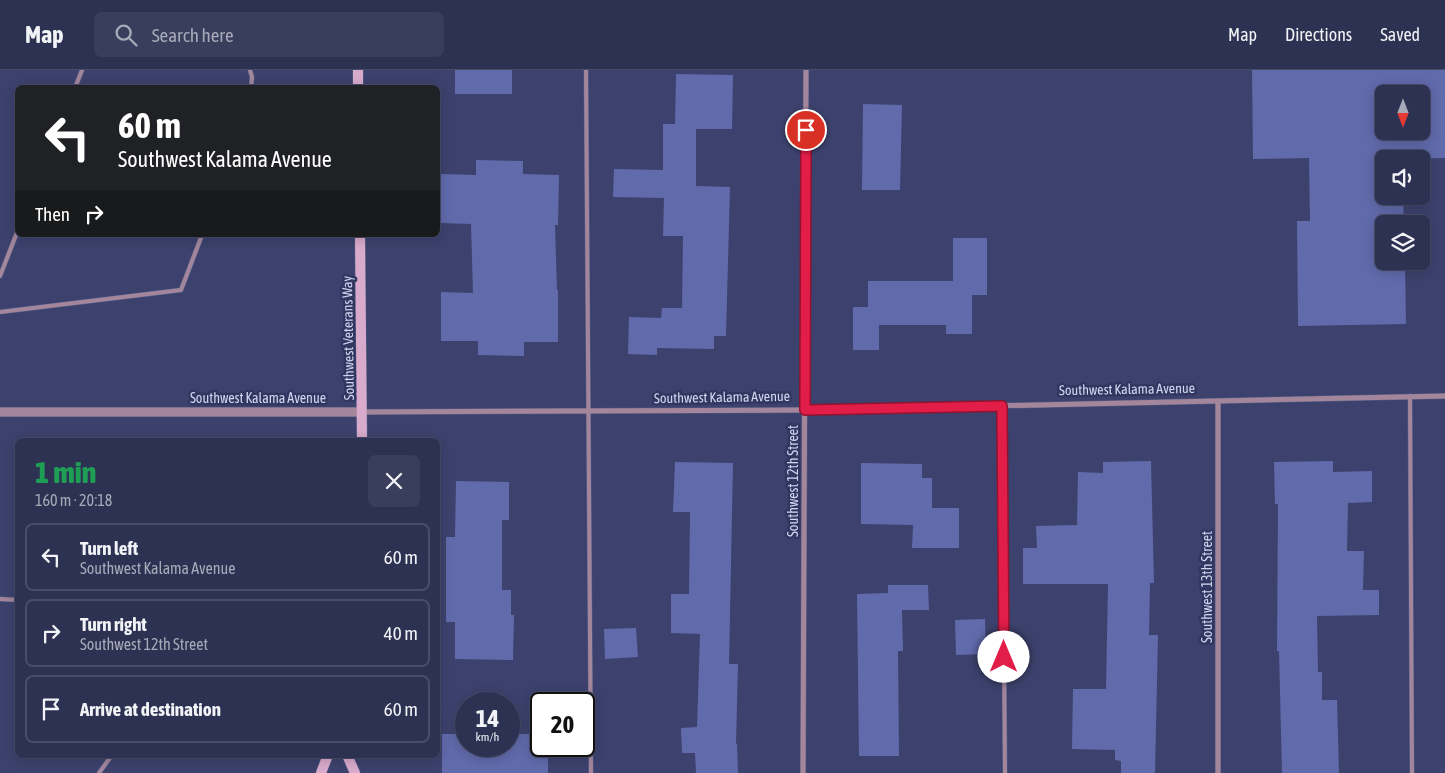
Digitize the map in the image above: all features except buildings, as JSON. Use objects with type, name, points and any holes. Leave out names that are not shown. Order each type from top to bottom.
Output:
[{"type":"main road","points":[[358,70],[358,85]]},
{"type":"main road","name":"Southwest Veterans Way","points":[[360,237],[362,438]]},
{"type":"main road","points":[[320,773],[327,758]]},
{"type":"main road","points":[[348,758],[355,773]]},
{"type":"street","name":"Southwest 12th Street","points":[[803,773],[806,70]]},
{"type":"street","name":"Southwest Kalama Avenue","points":[[0,412],[805,410],[1445,396]]},
{"type":"street","name":"Southwest 13th Street","points":[[1218,402],[1218,773]]},
{"type":"lane","points":[[76,85],[82,70]]},
{"type":"lane","points":[[250,70],[251,85]]},
{"type":"lane","points":[[586,70],[591,773]]},
{"type":"lane","points":[[0,276],[15,237]]},
{"type":"lane","points":[[0,312],[181,290],[201,237]]},
{"type":"lane","points":[[1410,396],[1412,773]]},
{"type":"lane","points":[[1002,406],[1005,773]]},
{"type":"lane","points":[[0,599],[15,600]]},
{"type":"lane","points":[[99,773],[110,758]]},
{"type":"route","points":[[806,130],[805,410],[1002,406],[1004,657]]}]
